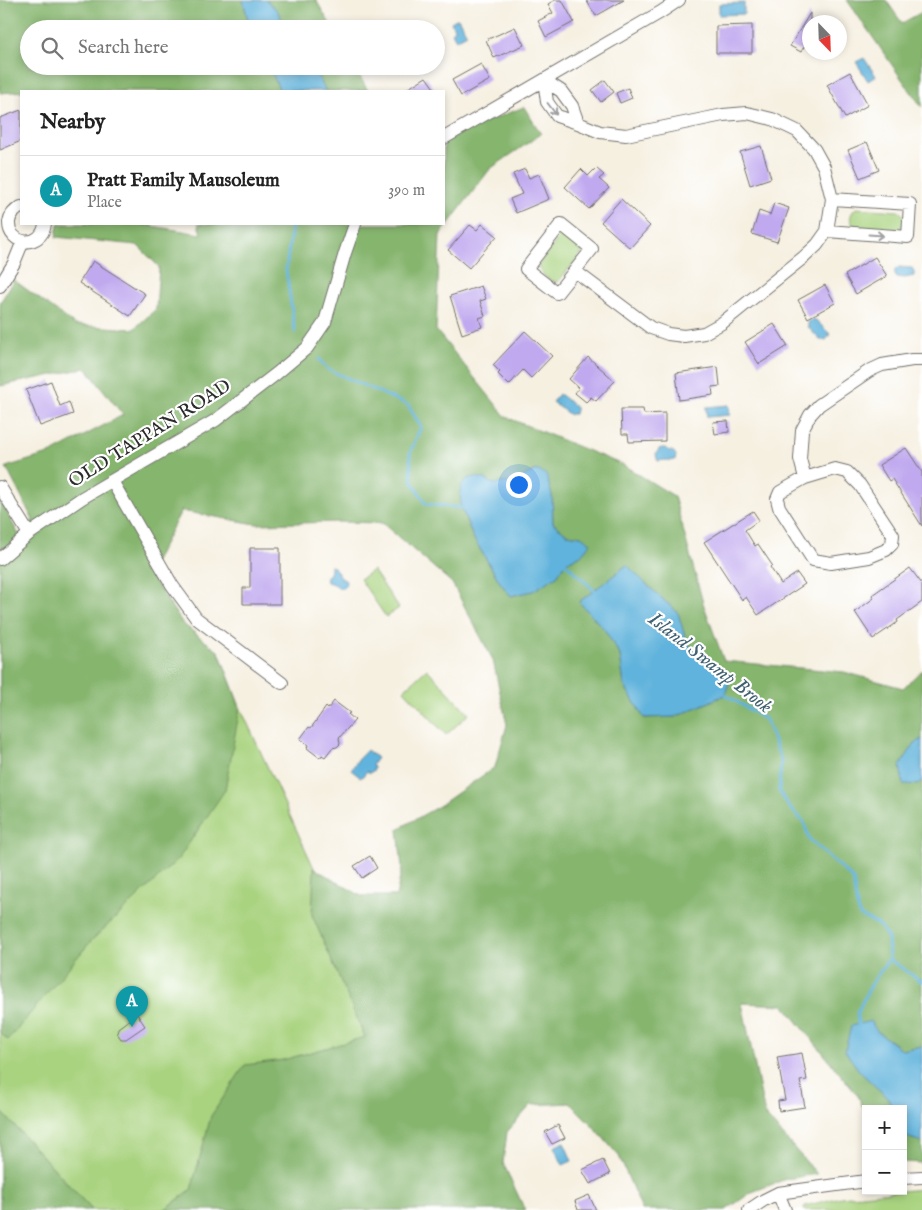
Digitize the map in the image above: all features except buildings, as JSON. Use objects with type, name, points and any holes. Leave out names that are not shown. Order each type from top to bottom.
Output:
[{"type":"street","points":[[445,137],[679,0]]},
{"type":"street","points":[[544,80],[561,91],[572,106],[578,123]]},
{"type":"street","points":[[544,80],[547,102],[557,116],[600,132],[626,135],[722,115],[747,114],[772,119],[796,132],[814,149],[824,167],[832,199],[827,231],[817,245],[722,324],[704,333],[684,336],[668,334],[651,328],[575,271]]},
{"type":"street","points":[[827,231],[908,237],[910,204],[832,199]]},
{"type":"street","points":[[20,208],[12,213],[9,224],[10,230],[17,239],[29,242],[34,240],[43,232],[45,225]]},
{"type":"street","points":[[561,224],[592,249],[575,271],[557,293],[526,269],[561,224]]},
{"type":"street","name":"OLD TAPPAN ROAD","points":[[0,559],[30,534],[82,498],[216,420],[307,348],[325,322],[355,225]]},
{"type":"street","points":[[0,286],[14,263],[23,241]]},
{"type":"street","points":[[805,478],[800,460],[802,430],[818,405],[869,370],[882,365],[922,360]]},
{"type":"street","points":[[835,469],[847,472],[860,485],[893,535],[892,544],[886,550],[869,558],[831,563],[813,560],[779,507],[777,499],[780,492],[805,478],[835,469]]},
{"type":"street","points":[[112,480],[172,585],[196,618],[282,683]]},
{"type":"street","points":[[0,487],[30,534]]},
{"type":"street","points":[[907,1178],[922,1177]]},
{"type":"street","points":[[749,1210],[778,1193],[862,1180]]},
{"type":"street","points":[[778,1193],[785,1210]]},
{"type":"green space","points":[[0,0],[243,0],[248,20],[20,20],[20,75],[273,75],[280,90],[20,90],[0,93]]},
{"type":"green space","points":[[266,0],[316,0],[328,20],[282,20],[277,10]]},
{"type":"green space","points":[[847,0],[886,0],[902,23],[922,12],[922,107],[901,78]]},
{"type":"green space","points":[[317,75],[359,75],[367,90],[325,90]]},
{"type":"green space","points":[[524,107],[541,134],[490,169],[440,235],[436,330],[506,417],[623,465],[674,496],[703,603],[724,661],[844,672],[903,688],[922,670],[922,739],[915,743],[918,785],[922,780],[922,1046],[903,1050],[878,1032],[888,1098],[891,1105],[862,1105],[858,1096],[784,1005],[742,1003],[765,1115],[817,1174],[786,1179],[752,1192],[726,1210],[642,1210],[619,1156],[570,1103],[531,1105],[507,1132],[503,1163],[525,1210],[164,1210],[191,1190],[211,1116],[245,1065],[283,1060],[365,1037],[312,915],[314,868],[361,896],[396,896],[402,868],[398,829],[439,806],[495,767],[507,725],[493,660],[452,583],[382,523],[256,524],[181,511],[149,573],[183,624],[219,652],[240,707],[225,790],[179,858],[91,941],[8,1040],[0,1033],[0,500],[19,535],[33,520],[6,467],[52,453],[123,415],[86,368],[0,386],[0,303],[14,280],[75,325],[134,329],[156,309],[159,267],[137,245],[56,237],[58,225],[146,225],[201,234],[198,225],[445,225],[445,140]],"holes":[[[536,470],[552,495],[553,523],[567,534],[581,536],[581,555],[566,563],[557,576],[512,596],[501,584],[473,537],[461,507],[460,492],[485,479],[493,484],[512,482]],[[627,565],[678,613],[687,643],[705,660],[725,695],[675,717],[644,718],[624,685],[620,655],[604,629],[579,602]]]},
{"type":"green space","points":[[856,208],[898,211],[903,215],[904,223],[897,230],[856,227],[850,218]]},
{"type":"green space","points":[[562,233],[584,250],[558,282],[546,277],[538,266]]},
{"type":"green space","points":[[373,570],[399,608],[386,617],[360,579]]},
{"type":"green space","points":[[0,572],[149,573],[183,624],[219,652],[240,707],[314,868],[398,1033],[164,1210],[92,1210],[0,1110]]},
{"type":"green space","points":[[427,669],[469,714],[446,735],[404,690]]},
{"type":"green space","points":[[0,1110],[92,1210],[0,1210]]},
{"type":"green space","points":[[907,1135],[922,1142],[922,1163],[907,1162]]},
{"type":"green space","points":[[922,1189],[922,1210],[804,1210],[805,1206],[841,1197],[907,1195],[907,1190]]},
{"type":"water","points":[[243,0],[266,0],[277,10],[282,20],[248,20]]},
{"type":"water","points":[[744,3],[744,14],[719,15],[719,4]]},
{"type":"water","points":[[458,18],[467,34],[456,40],[452,32],[455,30],[451,22]]},
{"type":"water","points":[[864,58],[876,76],[868,81],[856,62]]},
{"type":"water","points":[[273,75],[317,75],[325,90],[280,90]]},
{"type":"water","points":[[899,267],[912,268],[914,276],[896,277],[895,270]]},
{"type":"water","points":[[813,319],[830,334],[826,340],[820,340],[808,327],[808,322]]},
{"type":"water","points":[[559,394],[576,407],[574,414],[570,415],[552,402]]},
{"type":"water","points":[[729,405],[730,415],[707,417],[706,407]]},
{"type":"water","points":[[662,448],[673,452],[676,456],[675,460],[658,461],[656,454]]},
{"type":"water","points":[[536,470],[546,474],[552,495],[553,523],[567,534],[581,536],[591,543],[581,555],[566,563],[557,576],[533,591],[511,596],[501,584],[473,537],[461,507],[461,486],[467,479],[475,477],[485,479],[493,484],[512,482]]},
{"type":"water","points":[[627,565],[678,613],[687,643],[730,680],[725,695],[675,717],[644,718],[624,685],[620,655],[604,629],[579,602]]},
{"type":"water","points":[[330,566],[334,567],[340,577],[346,581],[346,585],[343,588],[327,582],[326,577],[331,571]]},
{"type":"water","points":[[922,739],[922,780],[918,785],[903,784],[900,766],[915,743]]},
{"type":"water","points":[[367,750],[377,758],[372,765],[374,770],[370,773],[367,771],[361,778],[351,770]]},
{"type":"water","points":[[870,1021],[878,1032],[902,1050],[922,1046],[922,1142],[907,1136],[907,1105],[891,1105],[888,1098],[860,1072],[845,1051],[851,1026]]},
{"type":"water","points":[[564,1142],[572,1161],[563,1165],[554,1147]]},
{"type":"waterway","name":"Island Swamp Brook","points":[[292,225],[286,270],[295,332]]},
{"type":"waterway","name":"Island Swamp Brook","points":[[319,359],[327,369],[408,405],[421,427],[410,453],[412,481],[426,504],[463,508]]},
{"type":"waterway","name":"Island Swamp Brook","points":[[563,561],[597,593]]},
{"type":"waterway","name":"Island Swamp Brook","points":[[723,693],[766,720],[781,760],[779,791],[790,808],[804,822],[809,839],[853,879],[860,916],[879,925],[888,938],[889,959],[872,983],[857,1013],[860,1026]]},
{"type":"waterway","points":[[889,959],[922,982]]},
{"type":"place","name":"Pratt Family Mausoleum","points":[[132,1027]]}]
